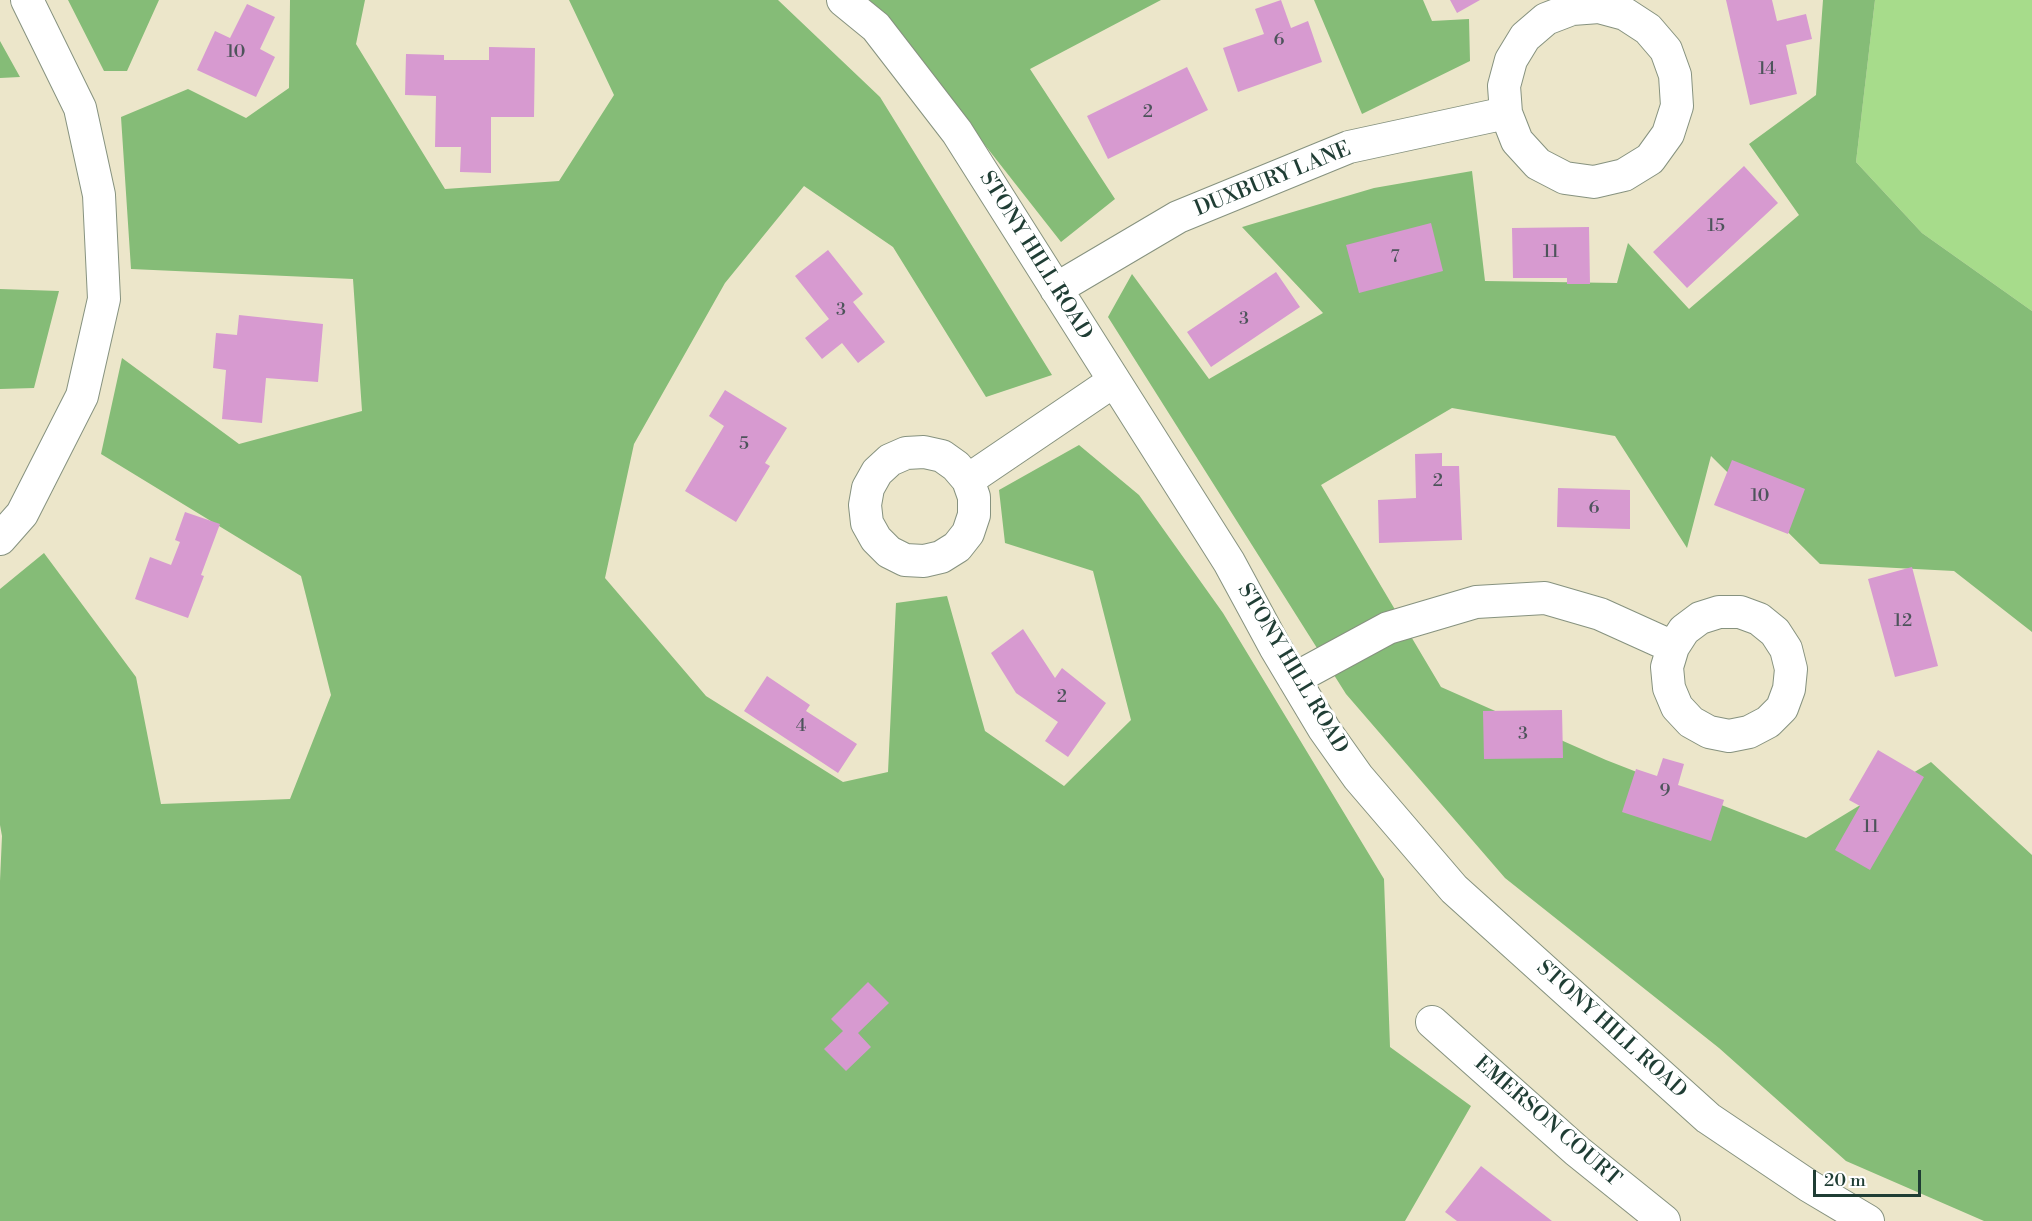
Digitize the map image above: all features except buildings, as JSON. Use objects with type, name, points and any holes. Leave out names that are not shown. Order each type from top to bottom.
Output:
[{"type":"street","points":[[0,539],[22,514],[82,396],[104,299],[99,195],[80,108],[27,0]]},
{"type":"street","name":"STONY HILL ROAD","points":[[843,0],[876,27],[957,132],[1229,562],[1294,679],[1324,729],[1358,777],[1454,889],[1708,1118],[1809,1186],[1868,1221]]},
{"type":"street","points":[[1599,7],[1625,14],[1648,29],[1666,50],[1676,75],[1677,106],[1668,134],[1650,159],[1624,175],[1594,182],[1565,178],[1538,164],[1517,141],[1506,113],[1504,86],[1506,77],[1511,60],[1525,37],[1546,19],[1572,9],[1599,7]]},
{"type":"street","name":"DUXBURY LANE","points":[[1056,289],[1178,217],[1349,147],[1506,113]]},
{"type":"street","points":[[968,480],[1114,381]]},
{"type":"street","points":[[1294,679],[1388,628],[1476,602],[1545,598],[1600,614],[1673,647]]},
{"type":"street","name":"EMERSON COURT","points":[[1432,1022],[1577,1151],[1664,1221]]},
{"type":"green space","points":[[68,0],[159,0],[127,71],[104,71]]},
{"type":"green space","points":[[290,0],[365,0],[356,44],[445,189],[559,181],[614,95],[569,0],[778,0],[880,97],[1052,375],[986,397],[893,247],[804,186],[725,283],[634,444],[605,578],[706,696],[843,782],[888,772],[896,603],[947,596],[985,731],[1064,786],[1131,720],[1093,571],[1005,543],[999,490],[1079,445],[1139,495],[1223,613],[1384,879],[1390,1047],[1471,1106],[1405,1221],[0,1221],[2,836],[0,825],[0,589],[44,553],[136,677],[161,804],[290,799],[331,695],[301,576],[101,454],[122,358],[239,444],[362,411],[353,279],[131,269],[121,117],[188,89],[246,118],[289,88]]},
{"type":"green space","points":[[868,0],[1161,0],[1030,69],[1115,199],[1061,242],[879,10]]},
{"type":"green space","points":[[1314,0],[1423,0],[1432,21],[1469,19],[1470,61],[1362,114]]},
{"type":"green space","points":[[1823,0],[1875,0],[1856,162],[1922,233],[2032,311],[2032,632],[1954,571],[1820,564],[1711,456],[1687,548],[1615,436],[1452,408],[1321,485],[1441,687],[1606,760],[1806,838],[1931,762],[2032,855],[2032,1221],[1984,1221],[1846,1161],[1719,1048],[1505,878],[1346,694],[1108,317],[1132,274],[1209,379],[1323,313],[1242,227],[1374,188],[1472,171],[1485,281],[1617,283],[1628,243],[1689,309],[1799,215],[1749,144],[1816,95]]},
{"type":"green space","points":[[1875,0],[2032,0],[2032,311],[1922,233],[1856,162]]},
{"type":"green space","points":[[0,41],[20,77],[0,78]]},
{"type":"green space","points":[[0,289],[59,291],[34,388],[0,389]]}]
